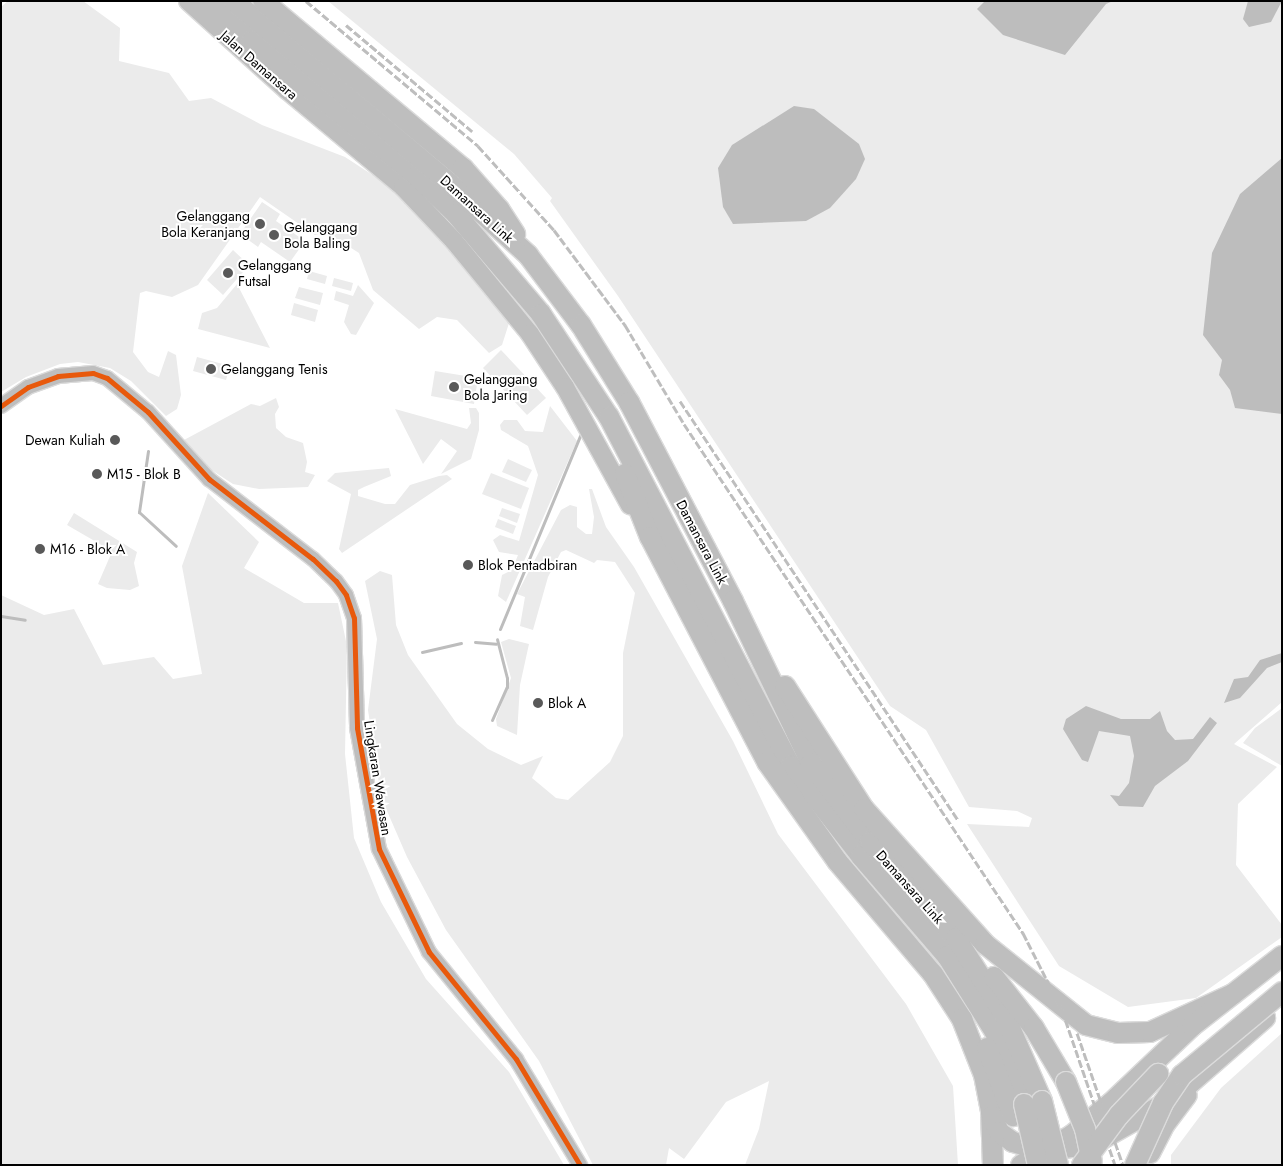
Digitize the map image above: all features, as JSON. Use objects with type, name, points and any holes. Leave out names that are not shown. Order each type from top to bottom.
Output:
[{"type":"highway","name":"Damansara Link","points":[[212,1],[252,41],[316,80],[528,255],[581,325],[629,402],[733,601],[811,763],[870,842],[956,938],[1004,1014],[1026,1107],[1058,1165]]},
{"type":"highway","name":"Damansara Link","points":[[234,1],[456,214],[541,314],[609,417],[791,766],[861,856],[947,956],[994,1032],[1026,1107],[1044,1160]]},
{"type":"highway","points":[[262,1],[463,168],[499,209],[528,255]]},
{"type":"highway","points":[[609,417],[619,460],[650,538],[767,762],[857,886],[933,974],[962,1019],[984,1075],[991,1111],[999,1132],[1044,1160],[1071,1158],[1091,1165],[1085,1129],[1066,1082],[1034,1028],[986,967],[956,938]]},
{"type":"highway","points":[[733,601],[823,749],[864,809],[985,944],[1062,1008],[1086,1025],[1118,1033],[1150,1032],[1232,994]]},
{"type":"highway","points":[[791,766],[804,795],[867,882],[952,985],[994,1064],[1026,1107],[1025,1165]]},
{"type":"highway","points":[[826,845],[867,882]]},
{"type":"highway","points":[[1044,1160],[1111,1103],[1149,1064],[1232,994],[1282,956]]},
{"type":"highway","points":[[1082,1165],[1119,1115],[1158,1074],[1282,972]]},
{"type":"highway","points":[[1135,1165],[1163,1103],[1182,1075],[1282,992]]},
{"type":"highway","points":[[1021,1165],[1044,1160],[1094,1144],[1171,1100],[1282,1004]]},
{"type":"highway","points":[[1149,1064],[1140,1079],[1141,1090],[1153,1100],[1171,1100]]},
{"type":"highway","points":[[1146,1165],[1165,1124],[1204,1071]]},
{"type":"highway","points":[[991,1111],[992,1165]]},
{"type":"main road","points":[[179,1],[287,90]]},
{"type":"main road","name":"Jalan Damansara","points":[[188,1],[287,90],[403,187],[441,227],[530,334],[565,387],[650,538]]},
{"type":"street","name":"Lingkaran Wawasan","points":[[1,406],[28,387],[58,376],[93,373],[107,378],[148,412],[209,479],[313,559],[336,581],[346,595],[354,618],[357,728],[378,849],[429,952],[516,1059],[580,1165]]},
{"type":"shaded area","points":[[8,1],[83,1],[120,28],[119,61],[169,73],[189,101],[211,98],[262,125],[345,157],[388,185],[462,261],[510,320],[502,345],[489,353],[457,320],[437,317],[419,329],[373,290],[359,253],[326,232],[315,235],[260,197],[198,285],[172,297],[146,291],[140,293],[133,352],[148,372],[159,377],[168,351],[176,355],[181,395],[177,409],[166,416],[131,381],[110,368],[78,362],[60,364],[26,377],[1,392],[1,7]]},
{"type":"shaded area","points":[[328,1],[1282,1],[1282,702],[1234,744],[1277,767],[1238,804],[1236,865],[1282,925],[1282,937],[1196,998],[1128,1007],[1059,966],[967,824],[1029,827],[1032,818],[1017,811],[969,807],[926,730],[890,706],[618,296],[550,201],[552,198],[514,154]]},
{"type":"shaded area","points":[[985,1],[1113,1],[1106,4],[1065,55],[1003,35],[977,9]]},
{"type":"shaded area","points":[[1248,1],[1282,1],[1271,22],[1249,27],[1243,19]]},
{"type":"shaded area","points":[[794,106],[814,109],[859,144],[865,159],[856,179],[830,208],[806,221],[733,224],[723,207],[718,168],[732,145]]},
{"type":"shaded area","points":[[1282,158],[1282,414],[1235,408],[1230,390],[1219,375],[1222,360],[1203,335],[1212,253],[1240,194]]},
{"type":"shaded area","name":"Gelanggang Bola Baling","points":[[262,202],[280,214],[276,221],[305,241],[290,262],[261,242],[258,247],[240,234]]},
{"type":"shaded area","name":"Gelanggang Futsal","points":[[233,250],[249,265],[223,295],[207,280]]},
{"type":"shaded area","points":[[309,271],[327,276],[325,284],[307,279]]},
{"type":"shaded area","points":[[334,278],[353,283],[351,291],[332,286]]},
{"type":"shaded area","points":[[237,284],[270,348],[198,329],[202,313],[217,308]]},
{"type":"shaded area","points":[[358,285],[374,303],[356,335],[351,334],[344,322],[349,305],[334,300],[336,291],[353,296]]},
{"type":"shaded area","points":[[299,287],[323,293],[320,305],[295,298]]},
{"type":"shaded area","points":[[294,303],[318,310],[315,322],[291,315]]},
{"type":"shaded area","points":[[501,350],[546,398],[527,415],[483,368]]},
{"type":"shaded area","name":"Gelanggang Tenis","points":[[197,357],[230,366],[226,380],[193,371]]},
{"type":"shaded area","name":"Gelanggang Bola Jaring","points":[[435,371],[478,378],[474,404],[431,396]]},
{"type":"shaded area","points":[[276,398],[279,407],[275,414],[276,428],[286,437],[303,443],[307,462],[305,472],[315,475],[308,487],[259,489],[233,484],[210,469],[184,440],[251,404],[260,406]]},
{"type":"shaded area","points":[[550,406],[577,441],[506,602],[498,596],[502,575],[512,570],[518,555],[499,552],[493,540],[500,535],[519,541],[538,475],[528,446],[501,430],[500,425],[504,420],[517,420],[525,431],[543,432]]},
{"type":"shaded area","points":[[469,408],[476,408],[479,413],[479,430],[471,459],[441,474],[457,451],[441,439],[423,464],[395,409],[467,429],[471,423]]},
{"type":"shaded area","points":[[508,459],[532,470],[526,482],[502,472]]},
{"type":"shaded area","points":[[389,468],[391,476],[358,490],[358,496],[385,504],[395,504],[410,485],[439,476],[447,475],[452,479],[342,553],[339,549],[351,494],[327,481],[335,473]]},
{"type":"shaded area","points":[[491,473],[529,488],[521,509],[482,494]]},
{"type":"shaded area","points":[[589,489],[592,489],[606,527],[634,567],[733,741],[778,834],[906,1004],[953,1086],[958,1165],[745,1165],[759,1129],[769,1081],[726,1102],[684,1159],[669,1148],[666,1165],[593,1165],[539,1061],[446,930],[407,857],[381,797],[368,710],[377,639],[365,581],[380,571],[392,575],[396,625],[408,655],[457,724],[488,749],[521,765],[543,756],[532,778],[556,798],[568,800],[610,762],[623,736],[623,653],[635,593],[615,562],[597,560],[594,563],[566,550],[561,552],[548,577],[533,630],[520,626],[525,597],[517,594],[561,510],[570,505],[577,507],[577,527],[586,534],[592,534],[594,517]]},
{"type":"shaded area","points":[[208,493],[259,542],[244,568],[304,603],[338,603],[347,646],[345,754],[354,838],[381,902],[426,979],[509,1072],[564,1165],[1,1165],[1,595],[44,615],[74,609],[103,665],[154,657],[173,679],[202,674],[182,566]]},
{"type":"shaded area","points":[[502,508],[520,514],[517,523],[499,516]]},
{"type":"shaded area","points":[[74,513],[137,552],[134,563],[139,586],[130,590],[107,588],[98,584],[111,554],[105,547],[67,525]]},
{"type":"shaded area","points":[[498,519],[516,526],[513,534],[495,527]]},
{"type":"shaded area","points":[[509,639],[529,644],[520,685],[517,735],[497,726],[496,719],[511,678],[501,642]]},
{"type":"shaded area","points":[[1282,653],[1282,662],[1267,668],[1240,698],[1224,703],[1234,679],[1248,677],[1260,660]]},
{"type":"shaded area","points":[[1086,706],[1121,719],[1150,719],[1160,711],[1167,731],[1175,740],[1193,739],[1210,717],[1217,723],[1188,761],[1155,786],[1143,807],[1119,806],[1110,795],[1119,796],[1129,783],[1134,756],[1130,736],[1099,731],[1088,762],[1082,760],[1063,729],[1066,719]]},
{"type":"shaded area","points":[[1282,708],[1282,766],[1243,743],[1255,728]]},
{"type":"shaded area","points":[[1282,1033],[1282,1165],[1171,1165],[1171,1155],[1221,1088]]},
{"type":"waterway","points":[[500,629],[580,436]]},
{"type":"waterway","points":[[148,451],[139,512],[176,546]]},
{"type":"waterway","points":[[1,616],[25,620]]},
{"type":"waterway","points":[[492,720],[507,687],[507,678],[497,639]]},
{"type":"waterway","points":[[475,642],[496,644]]},
{"type":"waterway","points":[[422,652],[461,643]]},
{"type":"railway","points":[[306,1],[478,146],[554,230],[625,325],[684,424],[1023,933],[1062,1010],[1115,1165]]},
{"type":"railway","points":[[346,25],[472,131]]},
{"type":"railway","points":[[680,401],[958,820]]},
{"type":"railway","points":[[1077,1033],[1123,1165]]},
{"type":"cycle path","points":[[1,406],[28,387],[58,376],[93,373],[107,378],[148,412],[209,479],[313,559],[336,581],[346,595],[354,618],[357,728],[379,849],[429,952],[516,1059],[580,1165]]},
{"type":"place","name":"Gelanggang Bola Keranjang","points":[[260,224]]},
{"type":"place","name":"Gelanggang Bola Baling","points":[[274,235]]},
{"type":"place","name":"Gelanggang Futsal","points":[[228,273]]},
{"type":"place","name":"Gelanggang Tenis","points":[[211,369]]},
{"type":"place","name":"Gelanggang Bola Jaring","points":[[454,387]]},
{"type":"place","name":"Dewan Kuliah","points":[[115,440]]},
{"type":"place","name":"M15 - Blok B","points":[[97,474]]},
{"type":"place","name":"M16 - Blok A","points":[[40,549]]},
{"type":"place","name":"Blok Pentadbiran","points":[[468,565]]},
{"type":"place","name":"Blok A","points":[[538,703]]}]
